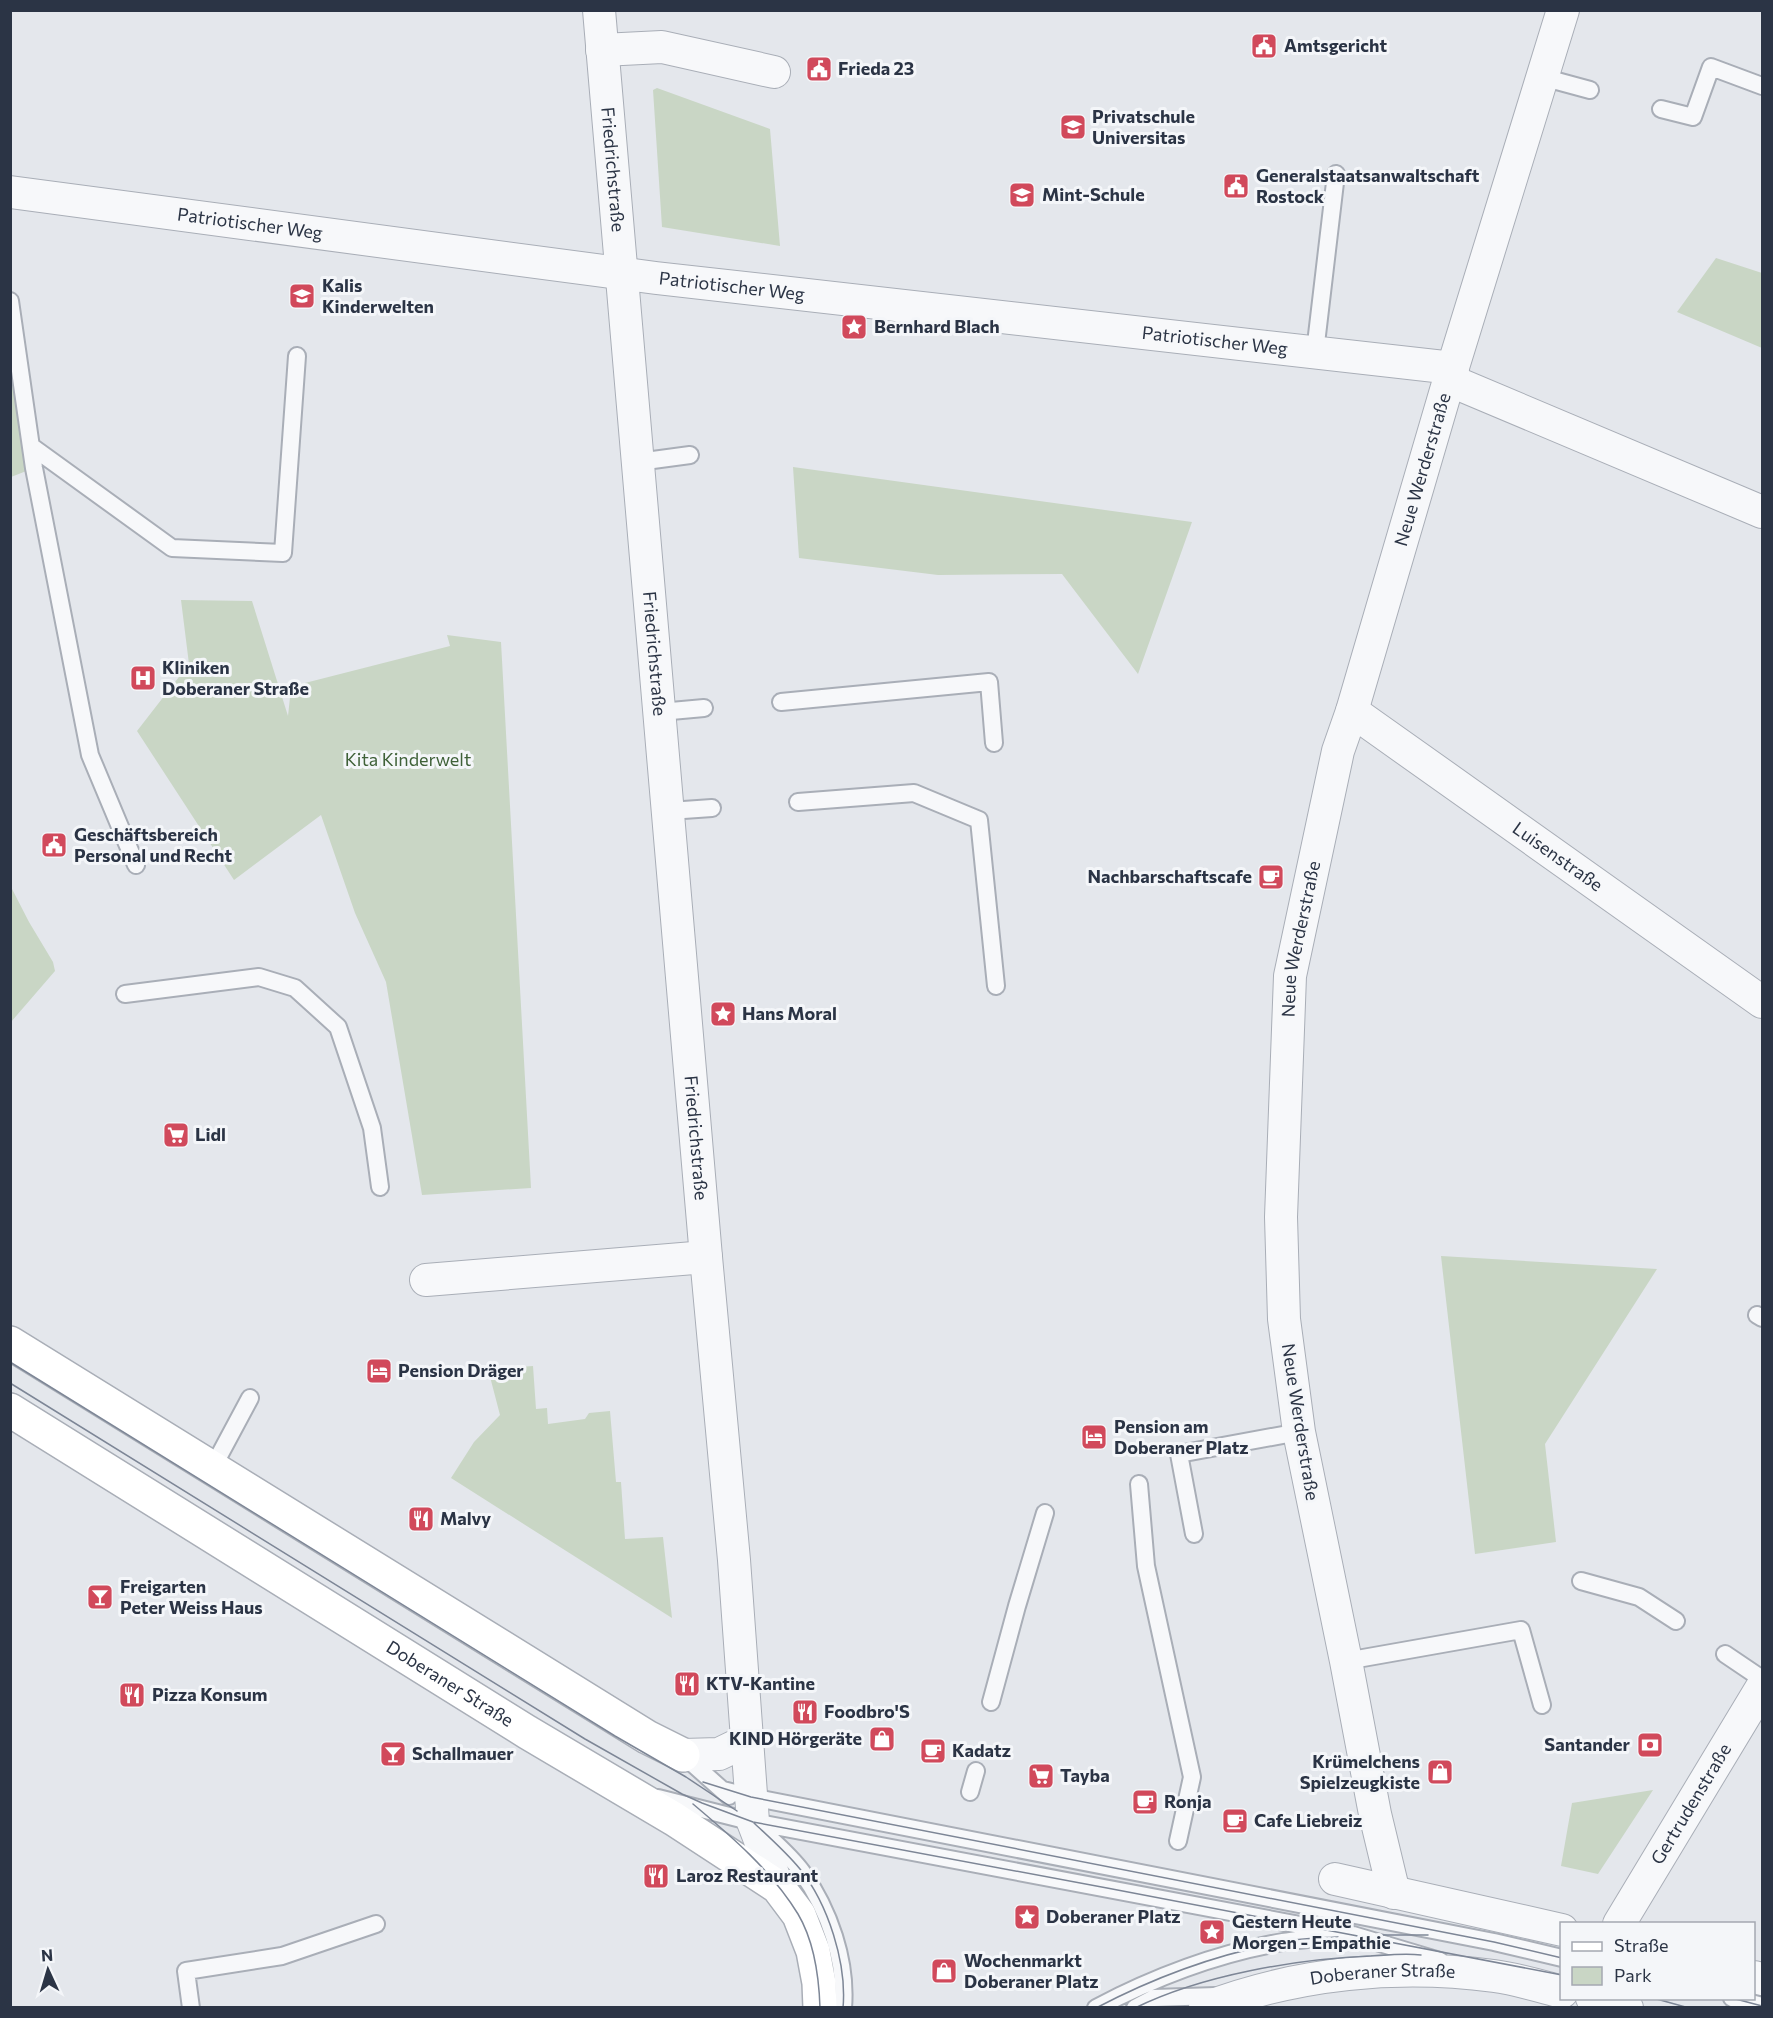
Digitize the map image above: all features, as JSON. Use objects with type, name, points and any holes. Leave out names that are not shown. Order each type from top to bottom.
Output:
[{"type":"street","name":"Friedrichstraße","points":[[599,10],[734,1560],[748,1740],[742,1803],[778,1887]]},
{"type":"street","name":"Neue Werderstraße","points":[[1394,1893],[1375,1814],[1299,1432],[1284,1319],[1281,1217],[1290,976],[1338,751],[1563,10]]},
{"type":"street","points":[[602,50],[662,47],[774,72]]},
{"type":"street","name":"Patriotischer Weg","points":[[10,192],[621,273],[1315,352],[1451,374],[1762,512]]},
{"type":"street","name":"Luisenstraße","points":[[1352,711],[1762,1002]]},
{"type":"street","points":[[426,1280],[706,1257]]},
{"type":"street","points":[[10,1342],[647,1737],[683,1755],[719,1754],[748,1740]]},
{"type":"street","name":"Doberaner Straße","points":[[10,1410],[517,1725],[674,1819],[778,1887],[799,1915],[813,1951],[819,1983],[820,2007]]},
{"type":"street","name":"Gertrudenstraße","points":[[1620,1922],[1762,1687]]},
{"type":"street","points":[[1335,1879],[1560,1930]]},
{"type":"street","name":"Doberaner Straße","points":[[1205,2007],[1237,1995],[1330,1975],[1430,1970],[1497,1976],[1560,1992]]},
{"type":"street","points":[[1600,2000],[1627,2007]]},
{"type":"lane","points":[[1661,109],[1693,117],[1711,67],[1762,86]]},
{"type":"lane","points":[[1542,76],[1590,90]]},
{"type":"lane","points":[[1315,352],[1336,174]]},
{"type":"lane","points":[[10,301],[31,446],[90,755],[136,865]]},
{"type":"lane","points":[[31,446],[172,548],[283,553],[297,356]]},
{"type":"lane","points":[[638,462],[690,455]]},
{"type":"lane","points":[[781,702],[989,682],[994,742]]},
{"type":"lane","points":[[660,712],[704,708]]},
{"type":"lane","points":[[798,802],[914,793],[979,820],[996,986]]},
{"type":"lane","points":[[669,811],[712,808]]},
{"type":"lane","points":[[125,994],[259,977],[295,988],[338,1026],[372,1128],[380,1187]]},
{"type":"lane","points":[[212,1468],[250,1398]]},
{"type":"lane","points":[[1194,1534],[1179,1454],[1299,1432]]},
{"type":"lane","points":[[1139,1484],[1146,1566],[1192,1777],[1178,1841]]},
{"type":"lane","points":[[991,1702],[1045,1513]]},
{"type":"lane","points":[[1581,1581],[1639,1597],[1676,1621]]},
{"type":"lane","points":[[1346,1661],[1521,1630],[1542,1705]]},
{"type":"lane","points":[[1725,1654],[1762,1679]]},
{"type":"lane","points":[[683,1755],[742,1803],[801,1871],[817,1896],[837,1944],[845,1991],[843,2007]]},
{"type":"lane","points":[[970,1792],[976,1771]]},
{"type":"lane","points":[[623,1788],[742,1803],[1494,1942],[1560,1958]]},
{"type":"lane","points":[[742,1803],[1353,1935],[1497,1976]]},
{"type":"lane","points":[[191,2007],[186,1971],[282,1956],[376,1924]]},
{"type":"lane","points":[[1096,2007],[1148,1982],[1201,1962],[1284,1941],[1353,1935],[1433,1935],[1494,1942]]},
{"type":"lane","points":[[1135,2007],[1154,1998],[1237,1995]]},
{"type":"lane","points":[[1740,2000],[1762,2006]]},
{"type":"green space","points":[[657,88],[770,129],[780,246],[662,227],[653,90]]},
{"type":"green space","points":[[1716,258],[1762,273],[1762,348],[1677,312]]},
{"type":"green space","points":[[10,301],[34,468],[11,477],[10,477]]},
{"type":"green space","points":[[793,467],[1192,522],[1138,674],[1062,574],[938,575],[799,558]]},
{"type":"green space","name":"Kita Kinderwelt","points":[[181,600],[252,601],[288,716],[291,688],[301,684],[450,646],[447,635],[501,642],[531,1188],[422,1195],[386,982],[355,913],[321,815],[234,880],[137,731],[189,664]]},
{"type":"green space","points":[[10,885],[53,962],[55,971],[11,1022]]},
{"type":"green space","points":[[1441,1256],[1657,1269],[1545,1444],[1556,1542],[1475,1554]]},
{"type":"green space","points":[[533,1366],[536,1409],[547,1408],[548,1424],[585,1419],[589,1413],[610,1411],[616,1482],[621,1482],[625,1539],[663,1537],[672,1618],[451,1478],[474,1442],[500,1415],[488,1369]]},
{"type":"green space","points":[[1653,1790],[1598,1874],[1561,1866],[1572,1803]]},
{"type":"tram line","points":[[10,1362],[615,1736],[686,1777],[737,1811]]},
{"type":"tram line","points":[[10,1383],[585,1739],[702,1803],[753,1822],[1560,1975]]},
{"type":"tram line","points":[[703,1782],[751,1797],[1494,1942],[1560,1958]]},
{"type":"tram line","points":[[693,1804],[763,1869],[788,1898],[798,1914],[815,1959],[820,2008]]},
{"type":"tram line","points":[[754,1823],[800,1869],[819,1899],[839,1953],[843,2008]]},
{"type":"tram line","points":[[1383,1935],[1428,1935]]},
{"type":"tram line","points":[[1096,2008],[1141,1986],[1210,1960],[1290,1941],[1338,1937]]},
{"type":"tram line","points":[[1135,2008],[1190,1986],[1281,1965],[1396,1954],[1421,1955]]},
{"type":"tram line","points":[[1660,2000],[1689,2008]]},
{"type":"tram line","points":[[1740,2000],[1762,2006]]},
{"type":"place","name":"Amtsgericht","points":[[1264,46]]},
{"type":"place","name":"Frieda 23","points":[[819,69]]},
{"type":"place","name":"Privatschule Universitas","points":[[1073,127]]},
{"type":"place","name":"Generalstaatsanwaltschaft Rostock","points":[[1236,186]]},
{"type":"place","name":"Mint-Schule","points":[[1022,195]]},
{"type":"place","name":"Kalis Kinderwelten","points":[[302,296]]},
{"type":"place","name":"Bernhard Blach","points":[[854,327]]},
{"type":"place","name":"Kliniken Doberaner Straße","points":[[143,678]]},
{"type":"place","name":"Geschäftsbereich Personal und Recht","points":[[54,845]]},
{"type":"place","name":"Nachbarschaftscafe","points":[[1271,877]]},
{"type":"place","name":"Hans Moral","points":[[723,1014]]},
{"type":"place","name":"Lidl","points":[[176,1135]]},
{"type":"place","name":"Pension Dräger","points":[[379,1371]]},
{"type":"place","name":"Pension am Doberaner Platz","points":[[1094,1437]]},
{"type":"place","name":"Malvy","points":[[421,1519]]},
{"type":"place","name":"Freigarten Peter Weiss Haus","points":[[100,1597]]},
{"type":"place","name":"KTV-Kantine","points":[[687,1684]]},
{"type":"place","name":"Pizza Konsum","points":[[132,1695]]},
{"type":"place","name":"Foodbro'S","points":[[805,1712]]},
{"type":"place","name":"KIND Hörgeräte","points":[[882,1739]]},
{"type":"place","name":"Santander","points":[[1650,1745]]},
{"type":"place","name":"Kadatz","points":[[933,1751]]},
{"type":"place","name":"Schallmauer","points":[[393,1754]]},
{"type":"place","name":"Krümelchens Spielzeugkiste","points":[[1440,1772]]},
{"type":"place","name":"Tayba","points":[[1041,1776]]},
{"type":"place","name":"Ronja","points":[[1145,1802]]},
{"type":"place","name":"Cafe Liebreiz","points":[[1235,1821]]},
{"type":"place","name":"Laroz Restaurant","points":[[656,1876]]},
{"type":"place","name":"Doberaner Platz","points":[[1027,1917]]},
{"type":"place","name":"Gestern Heute Morgen - Empathie","points":[[1212,1932]]},
{"type":"place","name":"Wochenmarkt Doberaner Platz","points":[[944,1971]]}]
